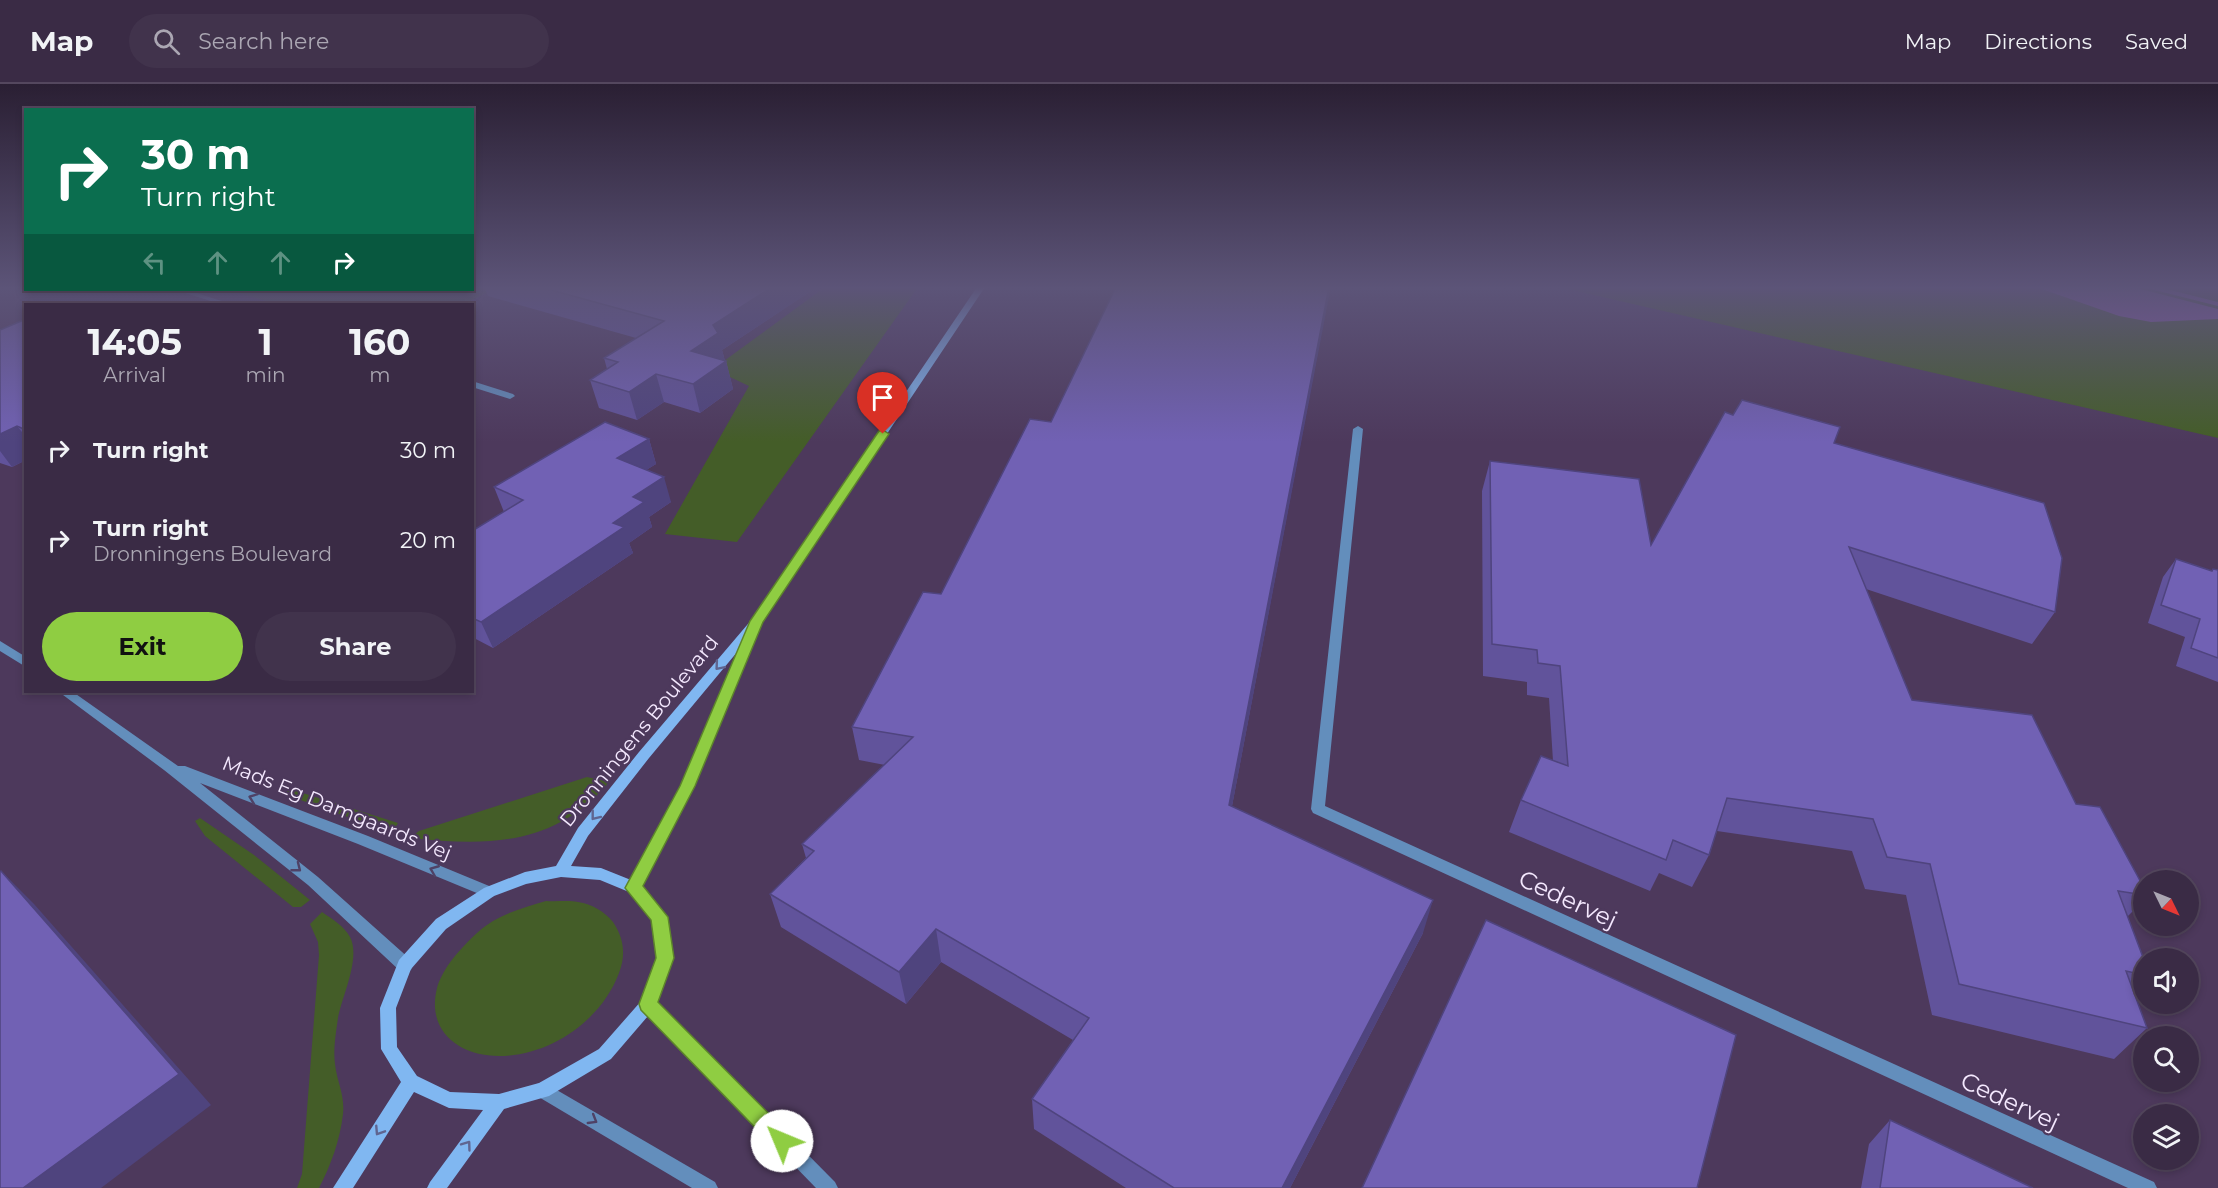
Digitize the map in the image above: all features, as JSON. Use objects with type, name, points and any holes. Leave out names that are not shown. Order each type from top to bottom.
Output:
[{"type":"main road","name":"Dronningens Boulevard","points":[[561,872],[583,832],[757,621],[946,339]]},
{"type":"main road","name":"Dronningens Boulevard","points":[[634,888],[687,786],[757,621]]},
{"type":"main road","points":[[561,872],[601,874],[634,888],[659,917],[665,958],[648,1004],[605,1054],[543,1090],[498,1102],[449,1100],[411,1082],[389,1049],[388,1008],[405,965],[441,924],[489,892],[525,878],[561,872]]},
{"type":"main road","points":[[342,1188],[411,1082]]},
{"type":"main road","points":[[436,1188],[498,1102]]},
{"type":"street","points":[[474,385],[510,396]]},
{"type":"street","name":"Cedervej","points":[[1358,429],[1318,809],[2148,1188]]},
{"type":"street","points":[[0,645],[24,662]]},
{"type":"street","name":"Mads Eg Damgaards Vej","points":[[66,693],[169,766],[313,881],[405,965]]},
{"type":"street","name":"Mads Eg Damgaards Vej","points":[[169,766],[363,840],[489,892]]},
{"type":"street","points":[[648,1004],[829,1188]]},
{"type":"street","points":[[543,1090],[709,1188]]},
{"type":"green space","points":[[755,339],[881,339],[737,542],[665,534],[749,386],[713,369]]},
{"type":"green space","points":[[1784,339],[2218,339],[2218,438]]},
{"type":"green space","points":[[587,777],[609,782],[588,803],[566,819],[542,830],[492,841],[438,841],[410,838],[419,831]]},
{"type":"green space","points":[[290,789],[398,823],[392,833],[284,794]]},
{"type":"green space","points":[[200,818],[254,855],[310,900],[301,907],[293,907],[205,836],[195,821]]},
{"type":"green space","points":[[546,901],[574,901],[588,905],[602,912],[613,922],[620,934],[623,953],[619,973],[611,990],[587,1020],[555,1042],[537,1050],[499,1056],[471,1052],[459,1046],[442,1029],[435,1004],[437,988],[448,965],[471,939],[492,921]]},
{"type":"green space","points":[[322,912],[344,929],[353,946],[352,966],[338,1018],[335,1047],[335,1064],[343,1101],[343,1114],[334,1152],[319,1188],[297,1188],[302,1174],[319,955],[318,942],[310,924]]},
{"type":"building","points":[[0,339],[24,339],[24,429],[17,426],[0,434]]},
{"type":"building","points":[[636,339],[710,339],[691,351],[726,361],[693,384],[656,374],[629,392],[590,380],[618,362],[604,358]]},
{"type":"building","points":[[1091,339],[1319,339],[1229,805],[1433,900],[1282,1188],[1174,1188],[1032,1099],[1089,1018],[936,929],[899,972],[770,894],[814,851],[802,844],[913,737],[852,727],[923,592],[941,594],[1030,419],[1051,422]]},
{"type":"building","points":[[1742,400],[1840,427],[1834,443],[2044,503],[2062,558],[2055,612],[1849,547],[1912,700],[2032,715],[2076,804],[2100,807],[2134,870],[2133,893],[2118,891],[2133,936],[2139,948],[2133,948],[2133,973],[2126,971],[2133,990],[2133,1014],[2142,1014],[2146,1026],[1959,984],[1930,864],[1887,857],[1873,819],[1727,798],[1709,855],[1673,840],[1666,860],[1521,800],[1541,756],[1568,766],[1560,666],[1538,663],[1537,650],[1492,644],[1490,461],[1639,479],[1651,545],[1725,412],[1733,415]]},
{"type":"building","points":[[605,422],[649,439],[617,458],[664,477],[633,497],[644,502],[613,523],[624,527],[481,622],[474,619],[474,530],[523,500],[494,487]]},
{"type":"building","points":[[2176,559],[2212,571],[2213,569],[2218,570],[2218,658],[2191,648],[2200,619],[2161,605]]},
{"type":"building","points":[[1,871],[179,1074],[23,1188],[0,1188]]},
{"type":"building","points":[[1486,920],[1736,1035],[1697,1188],[1362,1188]]},
{"type":"building","points":[[1890,1120],[2033,1188],[1880,1188]]},
{"type":"route","points":[[782,1141],[648,1004],[665,958],[659,917],[634,888],[687,786],[757,621],[883,434]]}]
